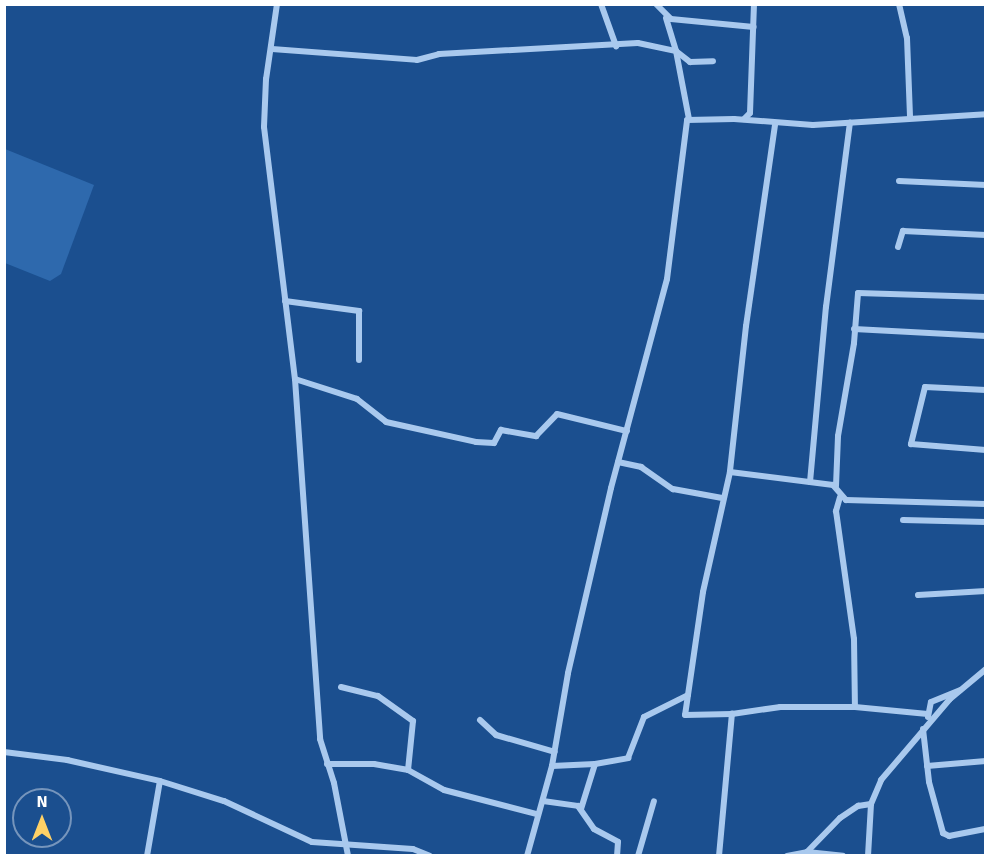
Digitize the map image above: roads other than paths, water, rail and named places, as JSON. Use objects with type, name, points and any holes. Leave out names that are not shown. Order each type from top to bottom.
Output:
[{"type":"street","points":[[277,4],[266,79],[264,127],[295,379],[320,739],[334,783],[348,855]]},
{"type":"street","points":[[601,4],[616,46]]},
{"type":"street","points":[[526,855],[552,766],[568,674],[618,462],[667,279],[684,127],[689,119],[676,51],[666,18],[656,4]]},
{"type":"street","points":[[744,120],[750,113],[754,4]]},
{"type":"street","points":[[899,4],[907,38],[910,116]]},
{"type":"street","points":[[666,18],[754,27]]},
{"type":"street","points":[[272,49],[417,60],[439,54],[638,44],[676,51],[690,62],[713,61]]},
{"type":"street","points":[[689,119],[744,120],[775,125],[850,123],[910,116],[986,114]]},
{"type":"street","points":[[810,482],[826,307],[850,123]]},
{"type":"street","points":[[775,125],[746,326],[730,472],[722,498],[686,716],[732,714],[780,707],[855,707],[928,714]]},
{"type":"street","points":[[899,181],[986,184]]},
{"type":"street","points":[[898,247],[903,231],[986,235]]},
{"type":"street","points":[[855,707],[854,639],[836,511],[840,497],[836,486],[838,436],[859,292],[986,297]]},
{"type":"street","points":[[285,301],[359,311],[359,360]]},
{"type":"street","points":[[854,329],[986,336]]},
{"type":"street","points":[[295,379],[357,399],[386,422],[483,444],[494,443],[501,430],[536,436],[557,414],[627,431]]},
{"type":"street","points":[[986,390],[925,387],[910,444],[986,450]]},
{"type":"street","points":[[618,462],[636,465],[673,489],[722,498]]},
{"type":"street","points":[[730,472],[836,486]]},
{"type":"street","points":[[840,497],[846,500],[986,504]]},
{"type":"street","points":[[903,520],[986,522]]},
{"type":"street","points":[[918,595],[986,591]]},
{"type":"street","points":[[868,855],[871,804],[881,780],[923,729],[986,669]]},
{"type":"street","points":[[341,687],[378,696],[413,721],[408,770]]},
{"type":"street","points":[[928,724],[931,702],[964,688]]},
{"type":"street","points":[[552,766],[595,765],[628,758],[644,717],[688,695]]},
{"type":"street","points":[[719,855],[732,714]]},
{"type":"street","points":[[480,720],[496,735],[555,752]]},
{"type":"street","points":[[923,729],[927,766],[943,833],[949,836],[986,829]]},
{"type":"street","points":[[4,752],[67,760],[160,781],[224,801],[300,838],[346,846],[413,849],[430,855]]},
{"type":"street","points":[[927,766],[986,761]]},
{"type":"street","points":[[327,765],[374,764],[408,770],[422,782],[444,790],[537,814]]},
{"type":"street","points":[[581,809],[595,765]]},
{"type":"street","points":[[147,855],[160,781]]},
{"type":"street","points":[[543,801],[570,803],[581,809],[594,829],[618,842],[617,855]]},
{"type":"street","points":[[638,855],[654,801]]},
{"type":"street","points":[[807,852],[840,818],[854,808],[871,804]]},
{"type":"street","points":[[787,855],[807,852],[843,855]]}]
